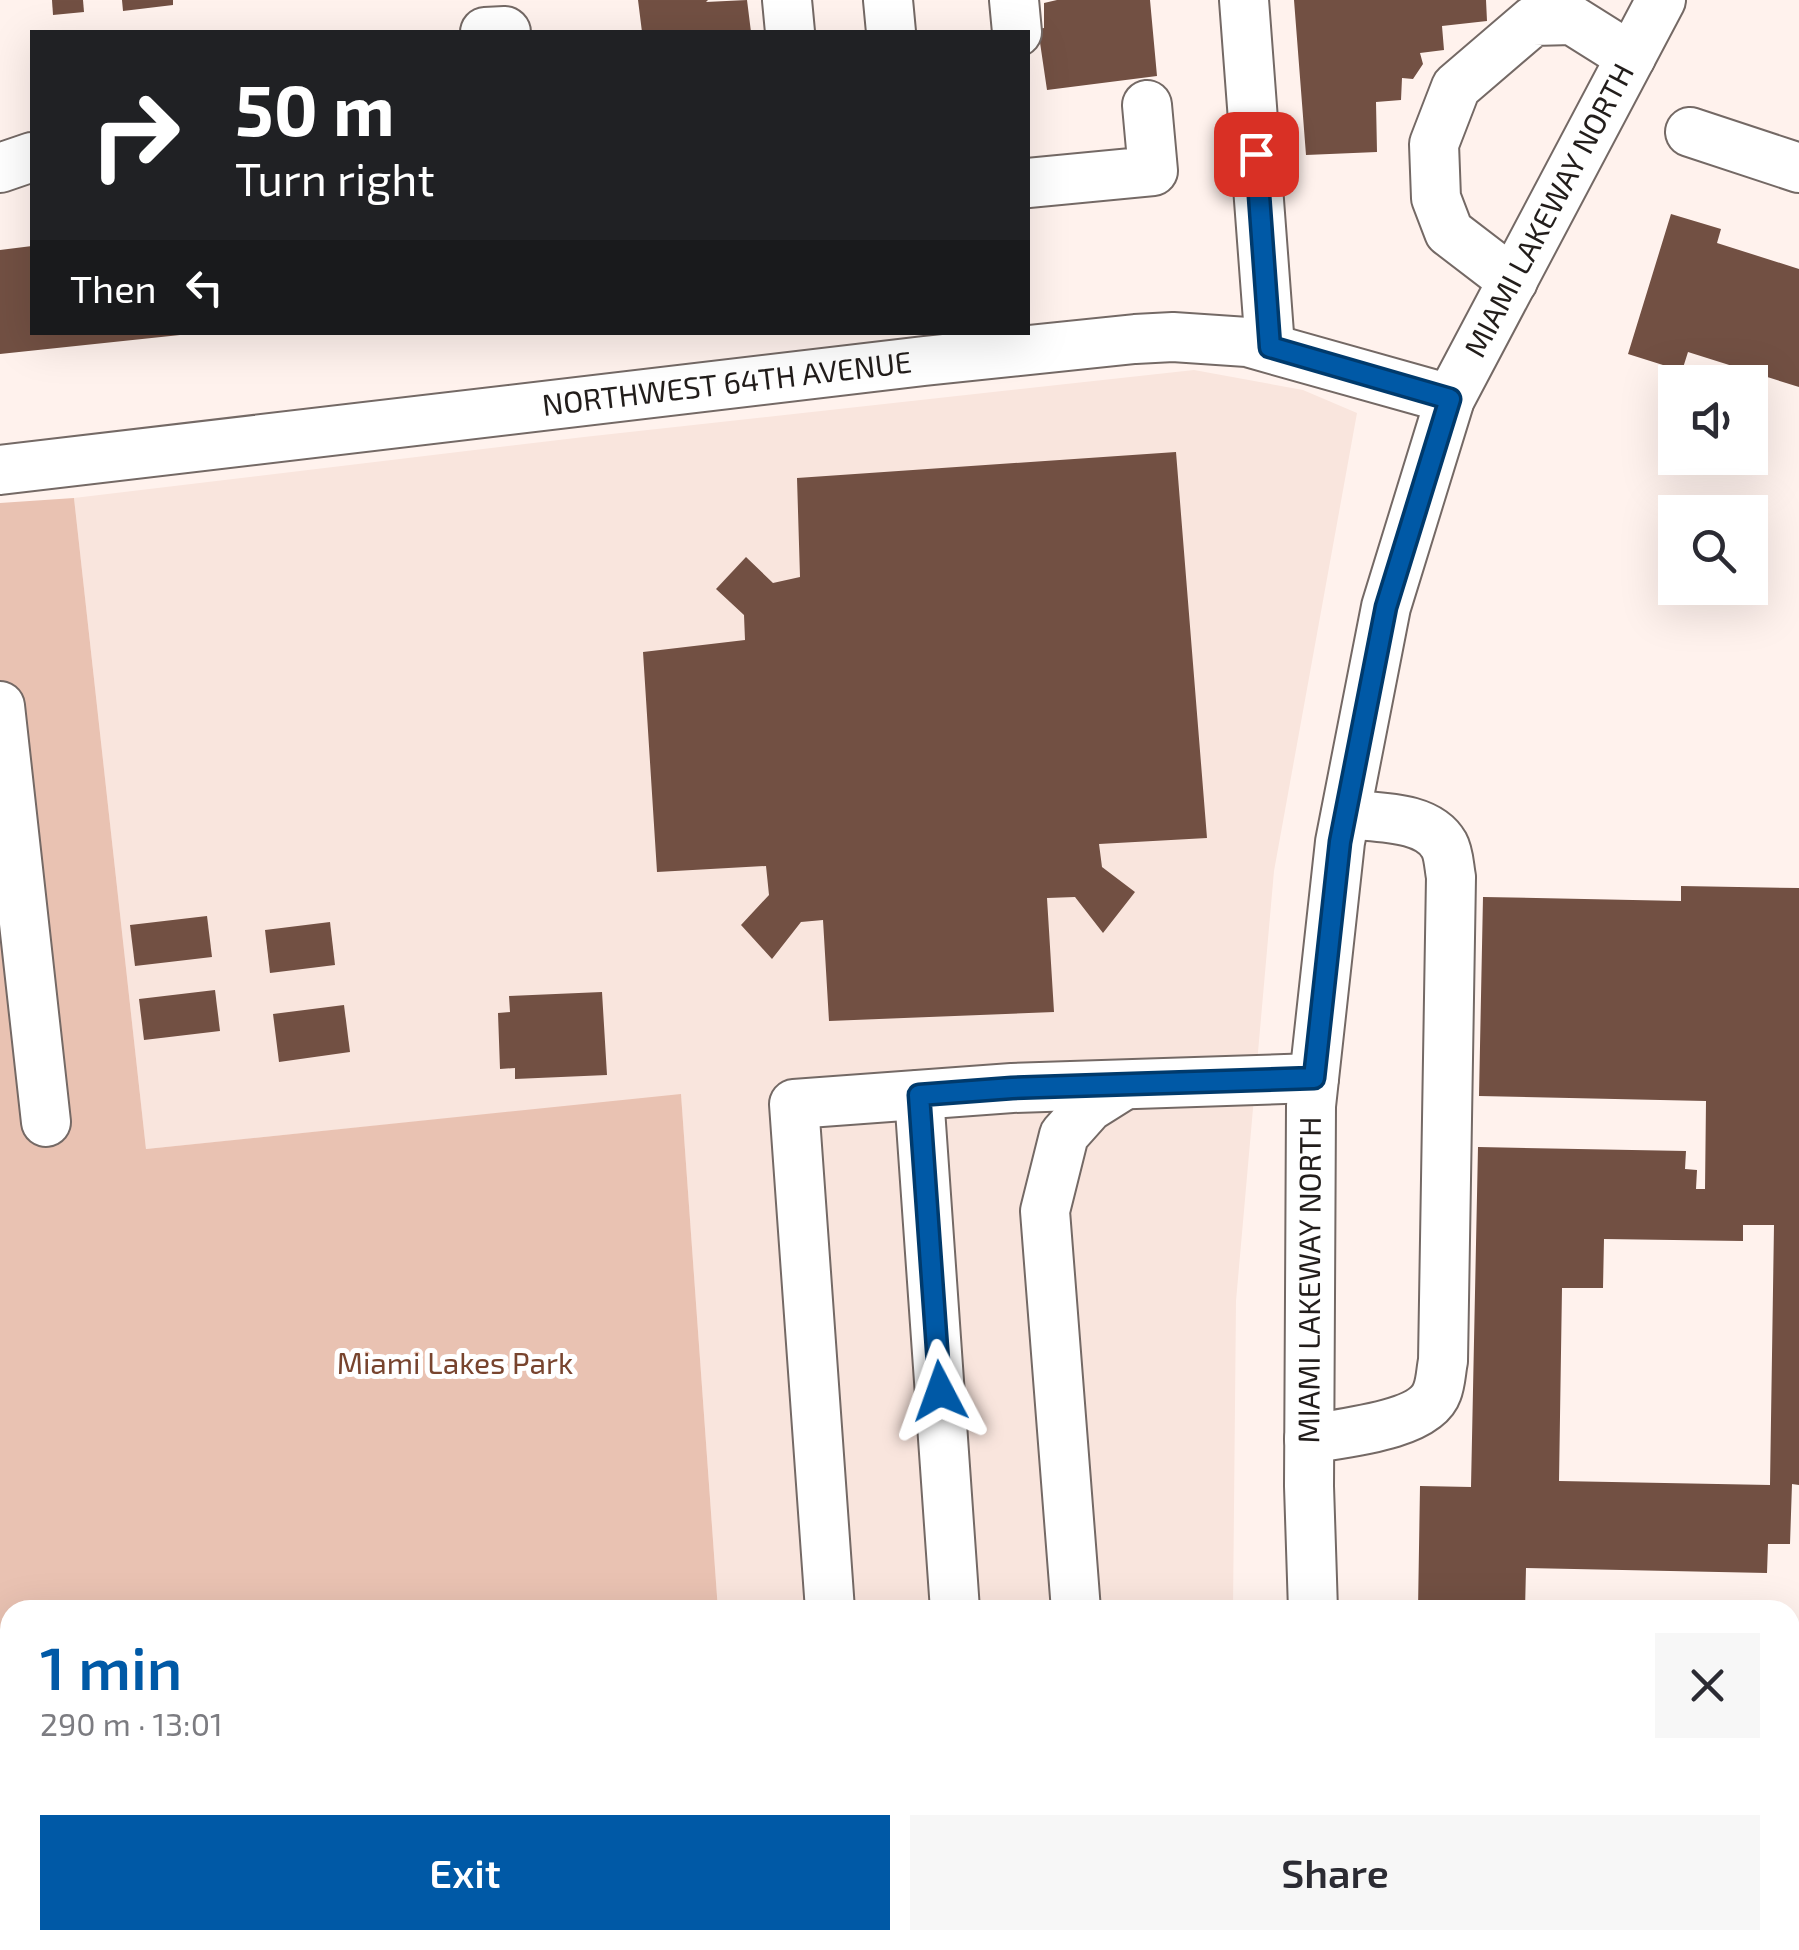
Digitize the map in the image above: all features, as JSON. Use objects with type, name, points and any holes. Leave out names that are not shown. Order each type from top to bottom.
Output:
[{"type":"street","points":[[787,0],[790,30]]},
{"type":"street","points":[[888,0],[891,30]]},
{"type":"street","points":[[1014,0],[1017,30]]},
{"type":"street","points":[[1244,0],[1270,347]]},
{"type":"street","name":"MIAMI LAKEWAY NORTH","points":[[1313,1600],[1309,1440],[1311,1106],[1340,842],[1386,607],[1450,399],[1661,0]]},
{"type":"street","points":[[1514,280],[1449,232],[1436,198],[1434,144],[1456,87],[1533,22],[1572,20],[1630,57]]},
{"type":"street","points":[[1030,173],[1153,171],[1148,105]]},
{"type":"street","points":[[1690,132],[1799,168]]},
{"type":"street","points":[[0,168],[30,158]]},
{"type":"street","name":"NORTHWEST 64TH AVENUE","points":[[0,470],[922,347],[1173,337],[1247,342],[1450,399]]},
{"type":"street","points":[[0,706],[46,1122]]},
{"type":"street","points":[[1309,1440],[1396,1422],[1421,1412],[1437,1394],[1443,1360],[1451,877],[1445,847],[1434,832],[1409,822],[1346,814]]},
{"type":"street","points":[[829,1600],[794,1104],[1012,1088],[1314,1078]]},
{"type":"street","points":[[1075,1600],[1046,1211],[1064,1135],[1089,1108],[1124,1085]]},
{"type":"street","points":[[919,1095],[954,1600]]},
{"type":"shaded area","points":[[1194,370],[1303,390],[1357,413],[1274,871],[1236,1301],[1233,1600],[717,1600],[681,1095],[146,1149],[74,498]]},
{"type":"green space","name":"Miami Lakes Park","points":[[74,498],[146,1149],[681,1094],[717,1600],[0,1600],[0,503]]},
{"type":"building","points":[[52,0],[83,0],[84,12],[53,15]]},
{"type":"building","points":[[122,0],[173,0],[173,5],[123,11]]},
{"type":"building","points":[[638,0],[747,0],[751,30],[642,30]]},
{"type":"building","points":[[1150,0],[1157,76],[1047,90],[1038,29],[1044,28],[1044,3]]},
{"type":"building","points":[[1294,0],[1486,0],[1487,21],[1442,26],[1444,50],[1420,53],[1423,64],[1413,79],[1402,78],[1401,100],[1376,102],[1377,152],[1306,155]]},
{"type":"building","points":[[1671,214],[1721,229],[1717,243],[1799,269],[1799,387],[1768,377],[1768,365],[1729,365],[1688,352],[1684,365],[1663,365],[1628,354]]},
{"type":"building","points":[[30,246],[30,335],[180,335],[0,354],[0,250]]},
{"type":"building","points":[[1176,452],[1207,838],[1099,844],[1102,867],[1135,892],[1103,933],[1075,897],[1047,898],[1054,1012],[829,1021],[823,920],[801,922],[772,959],[741,925],[769,895],[766,866],[657,872],[643,652],[745,640],[744,615],[716,589],[746,557],[773,583],[800,577],[797,478]]},
{"type":"building","points":[[1681,886],[1799,888],[1799,1485],[1792,1484],[1790,1544],[1768,1544],[1767,1573],[1526,1568],[1525,1600],[1418,1600],[1420,1486],[1471,1487],[1478,1147],[1686,1151],[1685,1169],[1697,1170],[1696,1189],[1705,1189],[1706,1101],[1479,1096],[1483,897],[1681,901]],"holes":[[[1743,1225],[1774,1225],[1770,1485],[1559,1481],[1562,1288],[1603,1288],[1604,1239],[1743,1241]]]},
{"type":"building","points":[[207,916],[212,957],[135,966],[130,925]]},
{"type":"building","points":[[330,922],[335,965],[270,973],[265,930]]},
{"type":"building","points":[[215,990],[220,1031],[144,1040],[139,999]]},
{"type":"building","points":[[602,992],[607,1075],[515,1079],[515,1068],[500,1069],[498,1013],[510,1012],[509,996]]},
{"type":"building","points":[[344,1005],[350,1052],[279,1062],[273,1014]]},
{"type":"route","points":[[940,1391],[919,1095],[1314,1078],[1340,842],[1386,607],[1450,399],[1270,347],[1256,154]]}]
